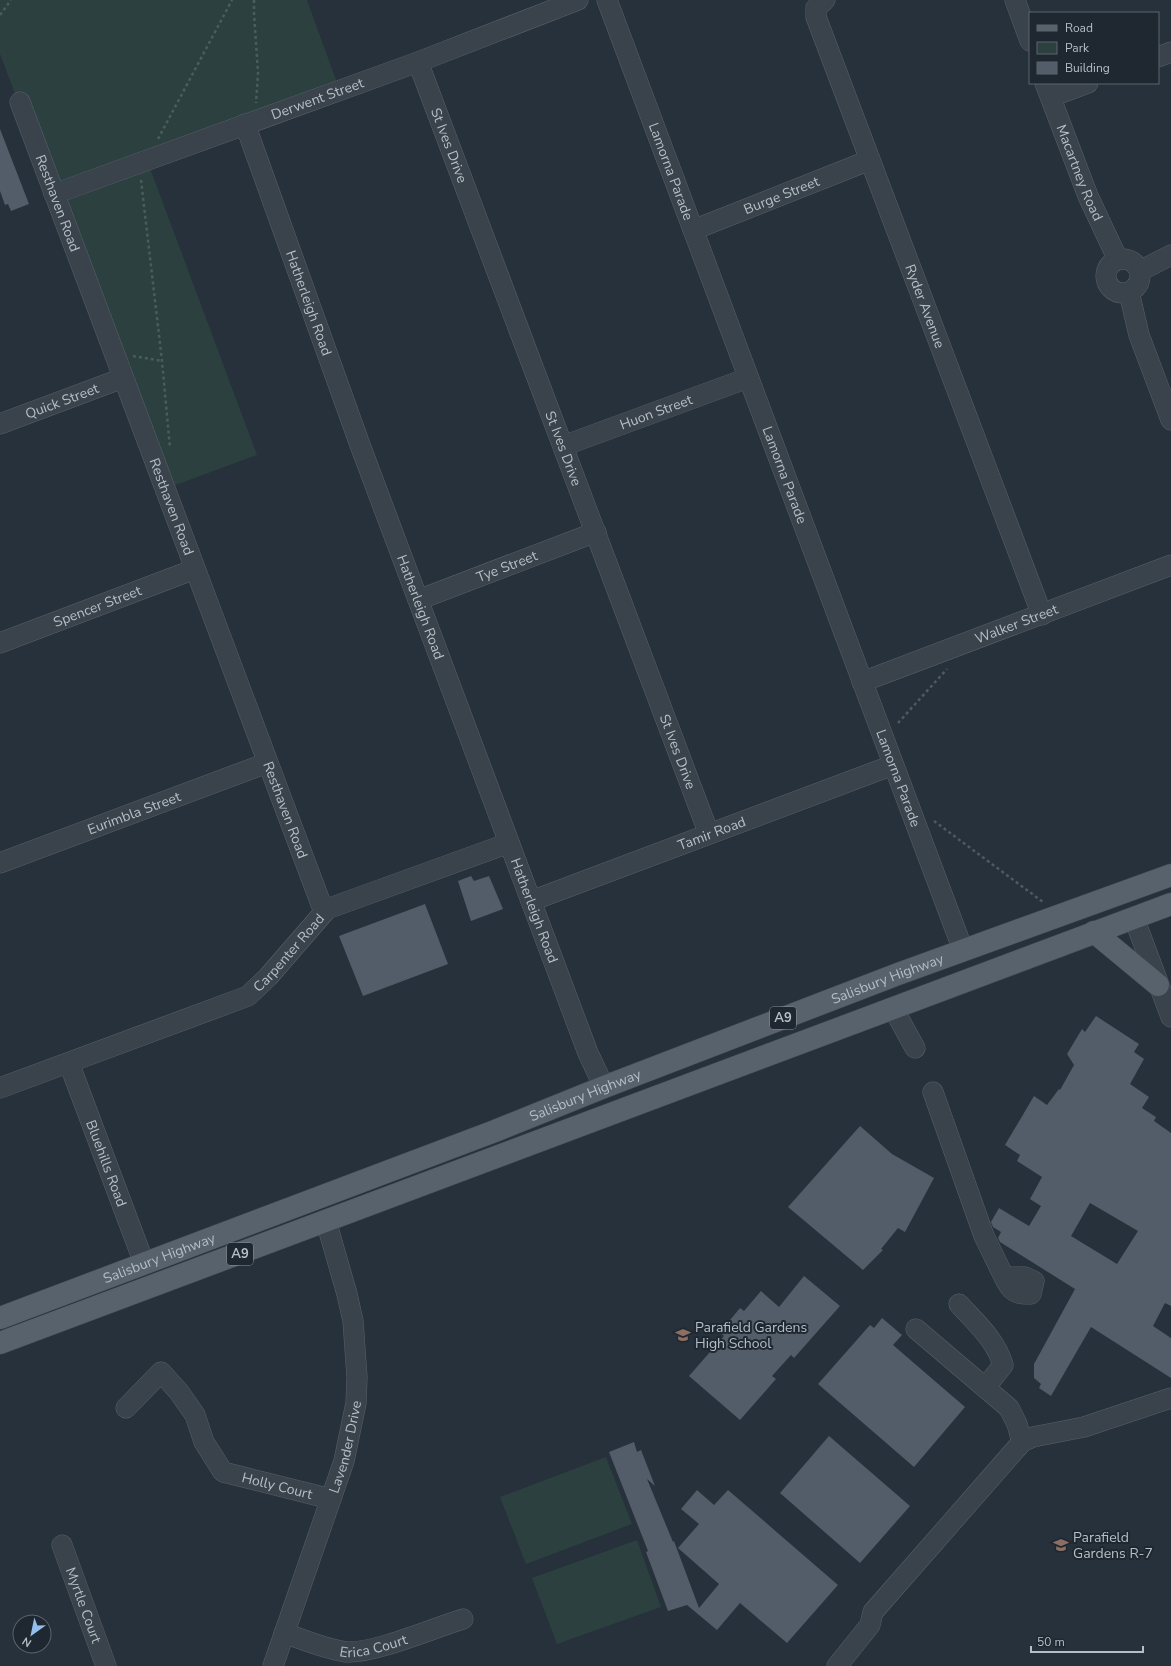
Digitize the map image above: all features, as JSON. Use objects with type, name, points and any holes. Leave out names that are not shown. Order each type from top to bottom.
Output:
[{"type":"main road","name":"Salisbury Highway","points":[[0,1318],[495,1132],[604,1087],[963,950],[1171,875]]},
{"type":"main road","points":[[1124,892],[1136,924],[1171,917]]},
{"type":"main road","name":"Salisbury Highway","points":[[0,1343],[1094,932],[1136,924],[1171,904]]},
{"type":"main road","points":[[1094,932],[1165,982]]},
{"type":"main road","points":[[604,1087],[615,1113]]},
{"type":"main road","points":[[317,1198],[326,1221]]},
{"type":"main road","points":[[144,1263],[153,1286]]},
{"type":"street","name":"Derwent Street","points":[[54,194],[144,169],[245,124],[418,62],[578,0]]},
{"type":"street","name":"Lamorna Parade","points":[[607,0],[963,950]]},
{"type":"street","name":"Ryder Avenue","points":[[825,0],[816,8],[816,17],[1042,615]]},
{"type":"street","points":[[1015,0],[1029,38]]},
{"type":"street","points":[[1159,57],[1171,52]]},
{"type":"street","name":"St Ives Drive","points":[[418,62],[709,834]]},
{"type":"street","points":[[1048,90],[1082,84]]},
{"type":"street","name":"Macartney Road","points":[[1048,90],[1088,196],[1118,260]]},
{"type":"street","name":"Resthaven Road","points":[[20,102],[324,912]]},
{"type":"street","name":"Hatherleigh Road","points":[[245,124],[357,437],[588,1053],[604,1087]]},
{"type":"street","name":"Burge Street","points":[[693,230],[870,160]]},
{"type":"street","points":[[1140,271],[1171,255]]},
{"type":"street","points":[[1123,259],[1133,262],[1140,271],[1139,284],[1135,289],[1129,292],[1117,292],[1108,284],[1106,278],[1109,267],[1118,260],[1123,259]]},
{"type":"street","points":[[1129,292],[1139,335],[1171,420]]},
{"type":"street","name":"Quick Street","points":[[0,424],[123,378]]},
{"type":"street","name":"Huon Street","points":[[563,446],[748,378]]},
{"type":"street","name":"Tye Street","points":[[418,600],[596,532]]},
{"type":"street","name":"Walker Street","points":[[862,682],[1171,565]]},
{"type":"street","name":"Spencer Street","points":[[0,643],[194,569]]},
{"type":"street","name":"Eurimbla Street","points":[[0,863],[267,763]]},
{"type":"street","name":"Tamir Road","points":[[531,901],[893,765]]},
{"type":"street","name":"Carpenter Road","points":[[0,1088],[248,996],[268,977],[327,909],[509,843]]},
{"type":"street","points":[[1136,924],[1165,982],[1171,1017]]},
{"type":"street","points":[[893,1008],[915,1048]]},
{"type":"street","name":"Bluehills Road","points":[[69,1063],[144,1263]]},
{"type":"street","points":[[933,1092],[984,1236],[1004,1277]]},
{"type":"street","name":"Lavender Drive","points":[[273,1666],[344,1462],[356,1404],[357,1377],[353,1320],[326,1221]]},
{"type":"street","points":[[959,1304],[988,1335],[1000,1355],[1003,1365],[985,1388]]},
{"type":"street","points":[[916,1329],[1009,1408],[1018,1424],[1022,1442]]},
{"type":"street","name":"Holly Court","points":[[126,1408],[162,1372],[179,1392],[195,1415],[204,1442],[223,1472],[331,1499]]},
{"type":"street","points":[[837,1666],[870,1625],[873,1612],[1022,1442],[1032,1437],[1084,1427],[1171,1398]]},
{"type":"street","name":"Myrtle Court","points":[[62,1545],[106,1666]]},
{"type":"street","name":"Erica Court","points":[[284,1633],[323,1647],[346,1652],[364,1651],[463,1619]]},
{"type":"path","points":[[0,15],[11,0]]},
{"type":"path","points":[[170,456],[144,169],[232,0]]},
{"type":"path","points":[[245,124],[256,109],[258,72],[254,0]]},
{"type":"path","points":[[128,355],[162,361]]},
{"type":"path","points":[[898,723],[949,666]]},
{"type":"path","points":[[934,821],[1043,902]]},
{"type":"green space","points":[[0,0],[307,0],[340,91],[147,160],[257,455],[165,489],[0,54]]},
{"type":"green space","points":[[606,1457],[632,1524],[526,1564],[500,1497]]},
{"type":"green space","points":[[637,1540],[661,1607],[557,1644],[532,1578]]},
{"type":"building","points":[[0,129],[29,204],[11,211],[8,204],[5,205],[0,191]]},
{"type":"building","points":[[471,876],[474,881],[489,876],[503,909],[471,921],[458,881]]},
{"type":"building","points":[[425,904],[448,964],[363,996],[339,936]]},
{"type":"building","points":[[1096,1016],[1139,1044],[1134,1052],[1144,1059],[1130,1084],[1149,1097],[1142,1108],[1156,1117],[1154,1121],[1171,1133],[1171,1306],[1165,1303],[1153,1326],[1171,1338],[1171,1378],[1091,1327],[1051,1396],[1039,1388],[1041,1384],[1034,1378],[1034,1364],[1075,1289],[1000,1242],[998,1238],[1001,1232],[993,1227],[991,1222],[999,1208],[1029,1226],[1041,1206],[1030,1199],[1042,1177],[1017,1161],[1020,1155],[1005,1145],[1034,1096],[1047,1105],[1059,1089],[1060,1090],[1074,1065],[1067,1054],[1082,1029],[1085,1032]],"holes":[[[1090,1203],[1138,1231],[1117,1264],[1071,1236]]]},
{"type":"building","points":[[860,1126],[892,1154],[934,1178],[905,1232],[898,1228],[881,1249],[883,1250],[863,1270],[788,1207]]},
{"type":"building","points":[[804,1276],[840,1306],[794,1358],[791,1355],[772,1376],[776,1379],[740,1420],[689,1376],[724,1336],[720,1332],[740,1308],[744,1311],[761,1291],[779,1307]]},
{"type":"building","points":[[882,1318],[902,1335],[893,1345],[965,1407],[914,1467],[818,1384],[870,1325],[874,1328]]},
{"type":"building","points":[[829,1436],[910,1506],[860,1563],[780,1493]]},
{"type":"building","points":[[634,1442],[637,1452],[641,1450],[655,1486],[647,1479],[673,1542],[674,1541],[699,1608],[719,1584],[678,1548],[699,1524],[681,1509],[697,1490],[714,1505],[728,1490],[838,1585],[787,1643],[740,1603],[717,1630],[687,1605],[668,1611],[646,1552],[648,1551],[609,1452]]},
{"type":"place","name":"Parafield Gardens High School","points":[[683,1335]]},
{"type":"place","name":"Parafield Gardens R-7","points":[[1061,1545]]}]
